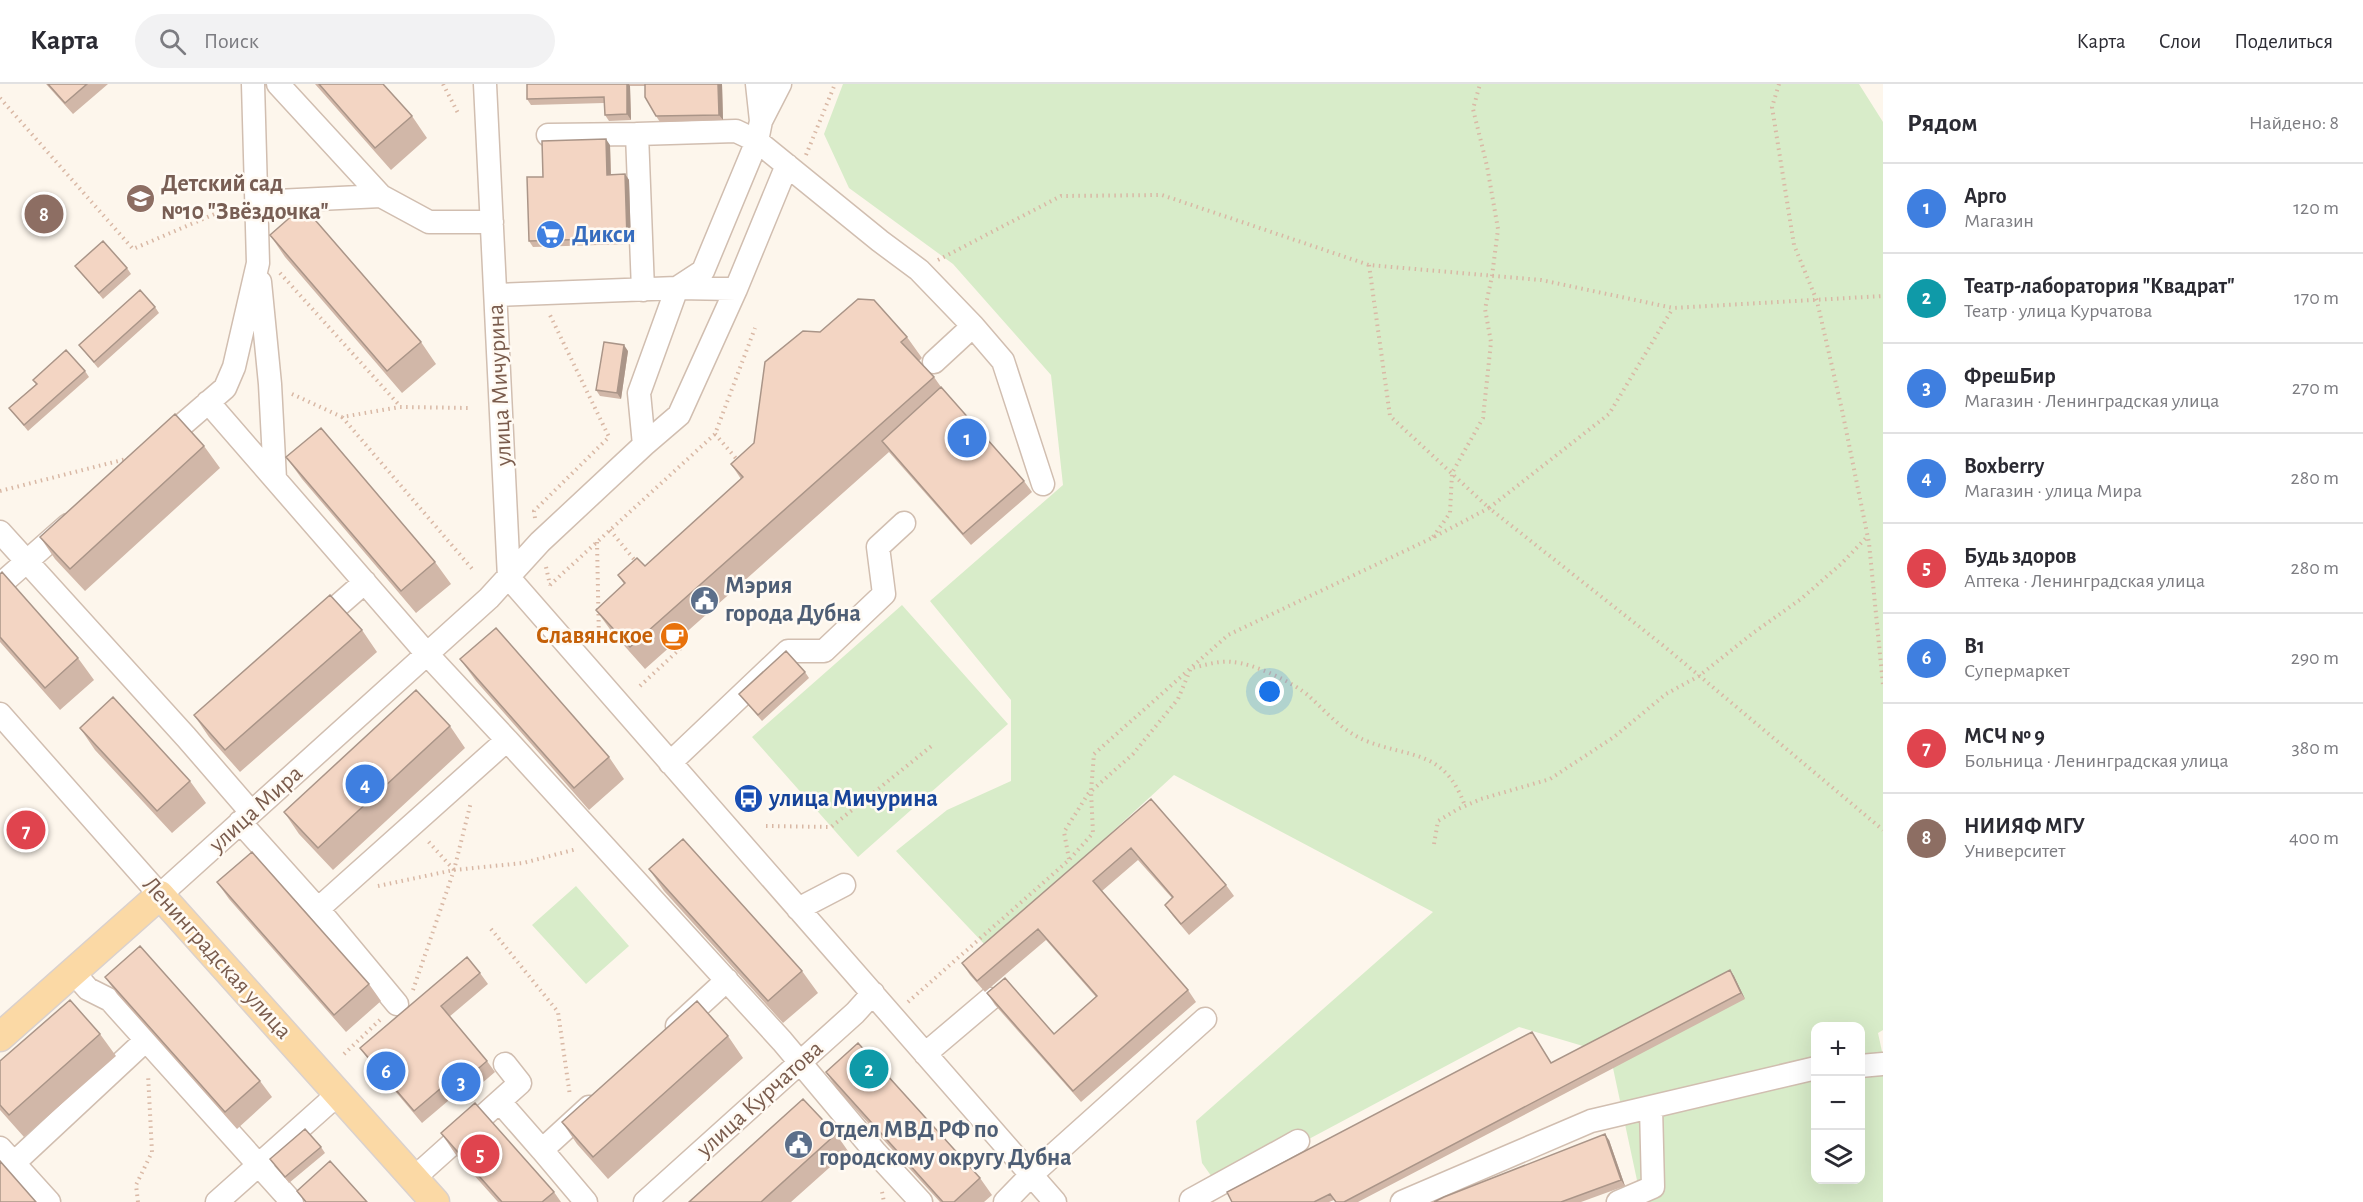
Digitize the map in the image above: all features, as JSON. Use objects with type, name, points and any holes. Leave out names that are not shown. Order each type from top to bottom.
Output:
[{"type":"main road","name":"улица Мира","points":[[0,1037],[160,895]]},
{"type":"main road","name":"Ленинградская улица","points":[[160,895],[435,1202]]},
{"type":"street","points":[[253,84],[258,263],[270,384],[275,479]]},
{"type":"street","points":[[278,84],[381,196],[429,222],[492,222]]},
{"type":"street","name":"улица Мичурина","points":[[485,84],[509,578]]},
{"type":"street","points":[[757,84],[759,131],[787,165],[919,270],[1003,361],[1043,484]]},
{"type":"street","points":[[644,445],[639,393],[677,288],[703,271],[780,84]]},
{"type":"street","points":[[548,135],[759,131]]},
{"type":"street","points":[[637,134],[643,290]]},
{"type":"street","name":"улица Мира","points":[[160,895],[427,654],[509,578],[540,542],[644,445],[680,415],[736,289],[787,165]]},
{"type":"street","points":[[256,202],[381,196]]},
{"type":"street","points":[[147,456],[225,388],[234,367],[258,263]]},
{"type":"street","points":[[496,295],[677,288],[736,289]]},
{"type":"street","points":[[934,362],[973,326]]},
{"type":"street","points":[[208,402],[427,654],[727,980],[921,1202]]},
{"type":"street","points":[[0,585],[80,514]]},
{"type":"street","points":[[670,763],[788,651],[824,651],[884,594],[878,547],[904,523]]},
{"type":"street","points":[[0,532],[186,737],[246,818],[326,902],[397,1004]]},
{"type":"street","points":[[509,578],[1055,1202]]},
{"type":"street","points":[[302,636],[365,582]]},
{"type":"street","name":"Ленинградская улица","points":[[0,714],[160,895]]},
{"type":"street","points":[[186,737],[204,721]]},
{"type":"street","points":[[326,902],[507,740]]},
{"type":"street","points":[[798,909],[844,885]]},
{"type":"street","points":[[73,972],[88,989],[110,1000],[292,1202]]},
{"type":"street","points":[[659,1043],[727,980]]},
{"type":"street","name":"улица Курчатова","points":[[645,1202],[855,1013],[873,993]]},
{"type":"street","points":[[925,1053],[990,999]]},
{"type":"street","points":[[1005,1202],[1031,1175],[1205,1019]]},
{"type":"street","points":[[48,1202],[7,1155],[146,1040]]},
{"type":"street","points":[[414,1178],[520,1083],[504,1064]]},
{"type":"street","points":[[1865,1065],[1883,1064]]},
{"type":"street","points":[[1402,1202],[1591,1121],[1811,1069]]},
{"type":"street","points":[[542,1150],[608,1090]]},
{"type":"street","points":[[217,1202],[339,1094]]},
{"type":"street","points":[[500,1102],[586,1202]]},
{"type":"street","points":[[1618,1202],[1653,1187],[1650,1107]]},
{"type":"street","points":[[1192,1202],[1191,1200],[1298,1141]]},
{"type":"path","points":[[443,84],[459,115]]},
{"type":"path","points":[[787,165],[805,156],[835,84]]},
{"type":"path","points":[[1432,538],[1450,513],[1452,473],[1484,418],[1491,342],[1485,309],[1498,230],[1487,166],[1473,109],[1480,84]]},
{"type":"path","points":[[1779,84],[1772,107],[1794,245],[1816,301],[1842,410],[1867,536],[1883,684]]},
{"type":"path","points":[[0,98],[133,249],[224,210],[256,202]]},
{"type":"path","points":[[919,270],[1061,196],[1162,195],[1369,265],[1541,280],[1673,308],[1883,296]]},
{"type":"path","points":[[258,263],[277,270],[400,407]]},
{"type":"path","points":[[1369,265],[1390,416],[1489,508],[1699,676],[1883,830]]},
{"type":"path","points":[[892,1016],[1069,860],[1092,833],[1091,792],[1094,754],[1228,635],[1432,538],[1489,508],[1609,414],[1673,308]]},
{"type":"path","points":[[547,310],[609,437],[534,511],[550,585],[715,434],[755,328]]},
{"type":"path","points":[[270,384],[342,417],[474,571]]},
{"type":"path","points":[[342,417],[400,407],[470,408]]},
{"type":"path","points":[[715,434],[744,468]]},
{"type":"path","points":[[0,491],[147,456]]},
{"type":"path","points":[[610,530],[639,565]]},
{"type":"path","points":[[1434,844],[1437,821],[1465,806],[1550,779],[1614,737],[1666,694],[1699,676],[1801,599],[1841,564],[1867,536]]},
{"type":"path","points":[[597,542],[600,641]]},
{"type":"path","points":[[599,617],[607,610]]},
{"type":"path","points":[[640,686],[683,646]]},
{"type":"path","points":[[1191,668],[1231,661],[1259,669],[1292,685],[1308,695],[1334,721],[1364,740],[1412,753],[1445,769],[1465,806]]},
{"type":"path","points":[[1069,860],[1064,832],[1091,792],[1133,754],[1178,699],[1191,668]]},
{"type":"path","points":[[766,826],[831,826],[934,744]]},
{"type":"path","points":[[344,1053],[413,989],[454,870],[482,761]]},
{"type":"path","points":[[413,824],[454,870]]},
{"type":"path","points":[[326,902],[454,870],[523,863],[602,843]]},
{"type":"path","points":[[490,929],[558,1012],[573,1121]]},
{"type":"path","points":[[138,1202],[136,1185],[152,1152],[146,1040]]},
{"type":"green space","points":[[843,84],[1859,84],[1883,122],[1883,1030],[1878,1033],[1883,1056],[1883,1202],[1636,1202],[1641,1199],[1610,1054],[1519,1027],[1219,1187],[1202,1163],[1196,1121],[1433,912],[1174,775],[987,947],[896,851],[947,810],[1011,781],[1011,700],[930,601],[1063,485],[1051,375],[953,264],[849,188],[824,134]]},
{"type":"green space","points":[[902,605],[1008,724],[858,857],[752,737]]},
{"type":"green space","points":[[576,886],[629,946],[586,984],[532,925]]},
{"type":"building","points":[[48,84],[87,84],[65,103]]},
{"type":"building","points":[[319,84],[383,84],[412,116],[375,148]]},
{"type":"building","points":[[527,84],[627,84],[627,114],[605,115],[604,97],[527,99]]},
{"type":"building","points":[[645,84],[718,84],[719,115],[656,116],[645,97]]},
{"type":"building","points":[[606,139],[607,175],[625,174],[627,238],[529,241],[527,177],[543,177],[542,141]]},
{"type":"building","points":[[303,206],[421,342],[387,371],[270,235]]},
{"type":"building","points":[[103,241],[127,268],[99,293],[75,266]]},
{"type":"building","points":[[140,290],[155,307],[94,362],[79,345]]},
{"type":"building","points":[[858,299],[874,300],[907,337],[901,342],[934,377],[630,647],[596,610],[625,583],[618,575],[637,558],[645,566],[743,477],[731,464],[754,443],[765,362],[803,331],[820,332]]},
{"type":"building","points":[[604,342],[624,345],[617,393],[596,390]]},
{"type":"building","points":[[66,350],[85,371],[24,425],[9,408],[37,384],[33,380]]},
{"type":"building","points":[[941,387],[1024,481],[963,534],[882,441]]},
{"type":"building","points":[[175,414],[204,446],[70,569],[40,537]]},
{"type":"building","points":[[321,428],[435,562],[401,591],[286,457]]},
{"type":"building","points":[[2,572],[78,658],[45,688],[0,637],[0,574]]},
{"type":"building","points":[[330,595],[362,630],[225,750],[194,715]]},
{"type":"building","points":[[496,628],[609,757],[574,788],[460,659]]},
{"type":"building","points":[[786,651],[805,672],[758,715],[739,694]]},
{"type":"building","points":[[416,690],[450,726],[318,848],[284,812]]},
{"type":"building","points":[[113,697],[190,781],[157,811],[80,728]]},
{"type":"building","points":[[1151,799],[1226,885],[1181,924],[1165,905],[1173,897],[1131,848],[1093,881],[1188,990],[1073,1091],[987,993],[1005,978],[1054,1034],[1097,996],[1038,929],[977,981],[962,963]]},
{"type":"building","points":[[683,839],[802,971],[768,1001],[649,869]]},
{"type":"building","points":[[252,852],[369,984],[334,1015],[217,882]]},
{"type":"building","points":[[140,946],[260,1081],[225,1112],[105,977]]},
{"type":"building","points":[[467,957],[480,973],[441,1006],[487,1061],[466,1079],[460,1072],[414,1111],[360,1048]]},
{"type":"building","points":[[1730,970],[1741,993],[1344,1202],[1336,1202],[1330,1194],[1314,1202],[1232,1202],[1227,1192],[1532,1032],[1551,1063]]},
{"type":"building","points":[[70,1000],[100,1034],[9,1115],[0,1105],[0,1061]]},
{"type":"building","points":[[697,1001],[728,1036],[593,1157],[562,1122]]},
{"type":"building","points":[[858,1043],[980,1178],[954,1202],[943,1202],[826,1072]]},
{"type":"building","points":[[803,1099],[836,1134],[761,1202],[689,1202]]},
{"type":"building","points":[[475,1103],[554,1192],[542,1202],[502,1202],[441,1133]]},
{"type":"building","points":[[305,1129],[321,1147],[285,1177],[270,1159]]},
{"type":"building","points":[[1605,1134],[1621,1180],[1561,1202],[1434,1202],[1444,1197]]},
{"type":"building","points":[[0,1161],[36,1202],[0,1202]]},
{"type":"building","points":[[330,1161],[367,1202],[306,1202],[297,1191]]},
{"type":"place","name":"Детский сад №10 \"Звёздочка\"","points":[[140,198]]},
{"type":"place","name":"НИИЯФ МГУ","points":[[44,214]]},
{"type":"place","name":"Дикси","points":[[551,235]]},
{"type":"place","name":"Арго","points":[[967,438]]},
{"type":"place","name":"Мэрия города Дубна","points":[[704,600]]},
{"type":"place","name":"Славянское","points":[[674,636]]},
{"type":"place","name":"Boxberry","points":[[365,784]]},
{"type":"place","name":"улица Мичурина","points":[[748,799]]},
{"type":"place","name":"МСЧ № 9","points":[[26,830]]},
{"type":"place","name":"Театр-лаборатория \"Квадрат\"","points":[[869,1069]]},
{"type":"place","name":"В1","points":[[386,1071]]},
{"type":"place","name":"ФрешБир","points":[[461,1082]]},
{"type":"place","name":"Отдел МВД РФ по городскому округу Дубна","points":[[798,1144]]},
{"type":"place","name":"Будь здоров","points":[[480,1154]]}]
